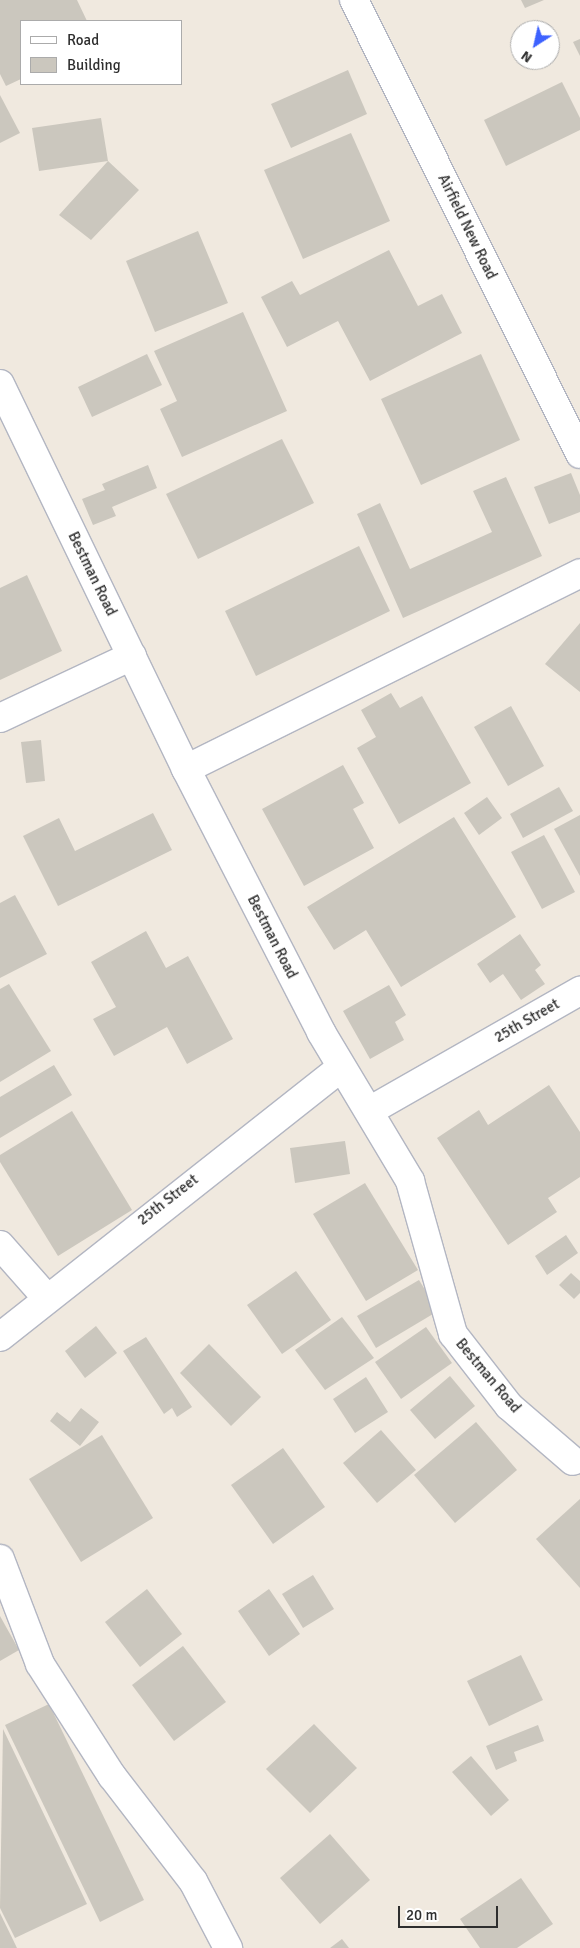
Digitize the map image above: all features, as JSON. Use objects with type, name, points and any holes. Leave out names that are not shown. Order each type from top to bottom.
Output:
[{"type":"street","name":"Airfield New Road","points":[[355,0],[580,454]]},
{"type":"street","name":"Bestman Road","points":[[0,384],[186,768],[341,1068],[370,1110],[410,1181],[453,1334],[509,1406],[573,1461]]},
{"type":"street","points":[[186,768],[580,573]]},
{"type":"street","points":[[0,718],[132,656]]},
{"type":"street","name":"25th Street","points":[[370,1110],[580,991]]},
{"type":"street","name":"25th Street","points":[[0,1337],[46,1297],[341,1068]]},
{"type":"street","points":[[0,1245],[46,1297]]},
{"type":"street","points":[[0,1559],[40,1664],[112,1776],[193,1882],[228,1948]]},
{"type":"building","points":[[0,0],[77,0],[87,20],[20,20],[20,79],[6,86],[0,74]]},
{"type":"building","points":[[521,0],[544,0],[525,8]]},
{"type":"building","points":[[580,39],[580,56],[573,42]]},
{"type":"building","points":[[348,70],[367,114],[291,148],[271,104]]},
{"type":"building","points":[[562,82],[580,118],[580,130],[506,166],[484,120]]},
{"type":"building","points":[[0,95],[20,133],[0,143]]},
{"type":"building","points":[[101,118],[108,161],[39,171],[32,128]]},
{"type":"building","points":[[351,133],[390,221],[303,259],[264,170]]},
{"type":"building","points":[[108,161],[139,190],[91,240],[59,215]]},
{"type":"building","points":[[198,231],[228,303],[155,332],[126,261]]},
{"type":"building","points":[[389,250],[418,306],[442,294],[462,333],[370,381],[338,321],[287,347],[261,297],[292,281],[300,295]]},
{"type":"building","points":[[243,312],[287,411],[182,457],[160,409],[177,401],[154,351]]},
{"type":"building","points":[[147,354],[162,385],[92,417],[78,387]]},
{"type":"building","points":[[481,354],[520,440],[421,485],[381,399]]},
{"type":"building","points":[[282,439],[314,503],[198,559],[166,494]]},
{"type":"building","points":[[148,465],[157,488],[112,507],[116,516],[93,525],[82,499],[105,490],[102,484]]},
{"type":"building","points":[[571,473],[580,495],[580,512],[549,524],[534,487]]},
{"type":"building","points":[[506,477],[542,556],[403,618],[357,514],[380,503],[410,569],[492,532],[473,491]]},
{"type":"building","points":[[359,546],[390,611],[256,676],[225,611]]},
{"type":"building","points":[[27,575],[62,651],[0,680],[0,588]]},
{"type":"building","points":[[580,623],[580,692],[545,664]]},
{"type":"building","points":[[391,693],[400,708],[422,696],[471,783],[399,824],[357,748],[376,737],[361,710]]},
{"type":"building","points":[[511,706],[544,766],[508,786],[474,727]]},
{"type":"building","points":[[41,740],[45,781],[26,783],[21,742]]},
{"type":"building","points":[[343,765],[364,803],[353,809],[374,848],[304,886],[262,809]]},
{"type":"building","points":[[559,787],[573,811],[523,838],[510,814]]},
{"type":"building","points":[[487,797],[502,818],[479,835],[464,813]]},
{"type":"building","points":[[153,813],[172,850],[58,906],[23,836],[59,818],[75,851]]},
{"type":"building","points":[[580,815],[580,876],[554,829]]},
{"type":"building","points":[[454,817],[516,917],[401,987],[366,930],[334,950],[307,907]]},
{"type":"building","points":[[544,835],[575,892],[542,909],[511,852]]},
{"type":"building","points":[[15,895],[47,954],[0,978],[0,903]]},
{"type":"building","points":[[146,931],[166,968],[188,956],[233,1039],[187,1064],[167,1027],[114,1056],[93,1019],[116,1007],[91,962]]},
{"type":"building","points":[[520,934],[541,965],[535,970],[545,984],[521,1000],[503,974],[490,983],[477,964]]},
{"type":"building","points":[[9,984],[51,1051],[0,1082],[0,989]]},
{"type":"building","points":[[389,985],[406,1015],[395,1022],[404,1040],[370,1059],[343,1011]]},
{"type":"building","points":[[54,1065],[72,1095],[0,1138],[0,1097]]},
{"type":"building","points":[[549,1085],[580,1132],[580,1177],[548,1198],[557,1212],[508,1245],[437,1138],[479,1110],[488,1125]]},
{"type":"building","points":[[72,1111],[132,1210],[58,1256],[0,1162],[0,1155]]},
{"type":"building","points":[[345,1141],[350,1174],[295,1183],[290,1148]]},
{"type":"building","points":[[365,1183],[418,1270],[366,1301],[313,1214]]},
{"type":"building","points":[[566,1235],[578,1253],[547,1275],[535,1256]]},
{"type":"building","points":[[296,1271],[331,1320],[282,1354],[247,1305]]},
{"type":"building","points":[[571,1273],[580,1281],[580,1293],[574,1299],[559,1285]]},
{"type":"building","points":[[419,1280],[438,1311],[376,1348],[357,1316]]},
{"type":"building","points":[[342,1317],[374,1358],[325,1390],[295,1350]]},
{"type":"building","points":[[96,1326],[117,1353],[85,1378],[65,1351]]},
{"type":"building","points":[[426,1327],[452,1363],[401,1399],[375,1362]]},
{"type":"building","points":[[146,1337],[192,1407],[177,1417],[172,1408],[164,1414],[123,1351]]},
{"type":"building","points":[[209,1344],[261,1397],[231,1426],[180,1373]]},
{"type":"building","points":[[450,1376],[475,1406],[435,1439],[410,1410]]},
{"type":"building","points":[[366,1377],[388,1412],[355,1433],[333,1399]]},
{"type":"building","points":[[81,1408],[99,1422],[80,1446],[50,1421],[57,1412],[70,1422]]},
{"type":"building","points":[[476,1422],[517,1470],[455,1523],[414,1475]]},
{"type":"building","points":[[381,1430],[416,1470],[377,1503],[343,1463]]},
{"type":"building","points":[[102,1435],[153,1518],[81,1562],[29,1479]]},
{"type":"building","points":[[283,1448],[325,1507],[273,1544],[231,1485]]},
{"type":"building","points":[[580,1499],[580,1588],[536,1539]]},
{"type":"building","points":[[313,1575],[334,1609],[303,1628],[282,1594]]},
{"type":"building","points":[[147,1589],[182,1634],[140,1667],[105,1622]]},
{"type":"building","points":[[269,1589],[300,1634],[269,1656],[238,1611]]},
{"type":"building","points":[[0,1616],[19,1650],[0,1661]]},
{"type":"building","points":[[183,1646],[226,1702],[174,1741],[132,1685]]},
{"type":"building","points":[[521,1655],[543,1700],[489,1726],[467,1681]]},
{"type":"building","points":[[49,1704],[144,1900],[100,1922],[5,1725]]},
{"type":"building","points":[[314,1724],[357,1768],[310,1813],[266,1769]]},
{"type":"building","points":[[538,1725],[544,1741],[514,1752],[517,1761],[496,1770],[486,1746]]},
{"type":"building","points":[[3,1729],[87,1904],[15,1938],[0,1908]]},
{"type":"building","points":[[471,1756],[509,1800],[491,1816],[452,1772]]},
{"type":"building","points":[[330,1834],[370,1880],[320,1924],[280,1878]]},
{"type":"building","points":[[521,1878],[553,1924],[517,1948],[480,1948],[460,1919]]},
{"type":"building","points":[[0,1913],[17,1948],[0,1948]]},
{"type":"building","points":[[342,1939],[349,1948],[330,1948]]}]
